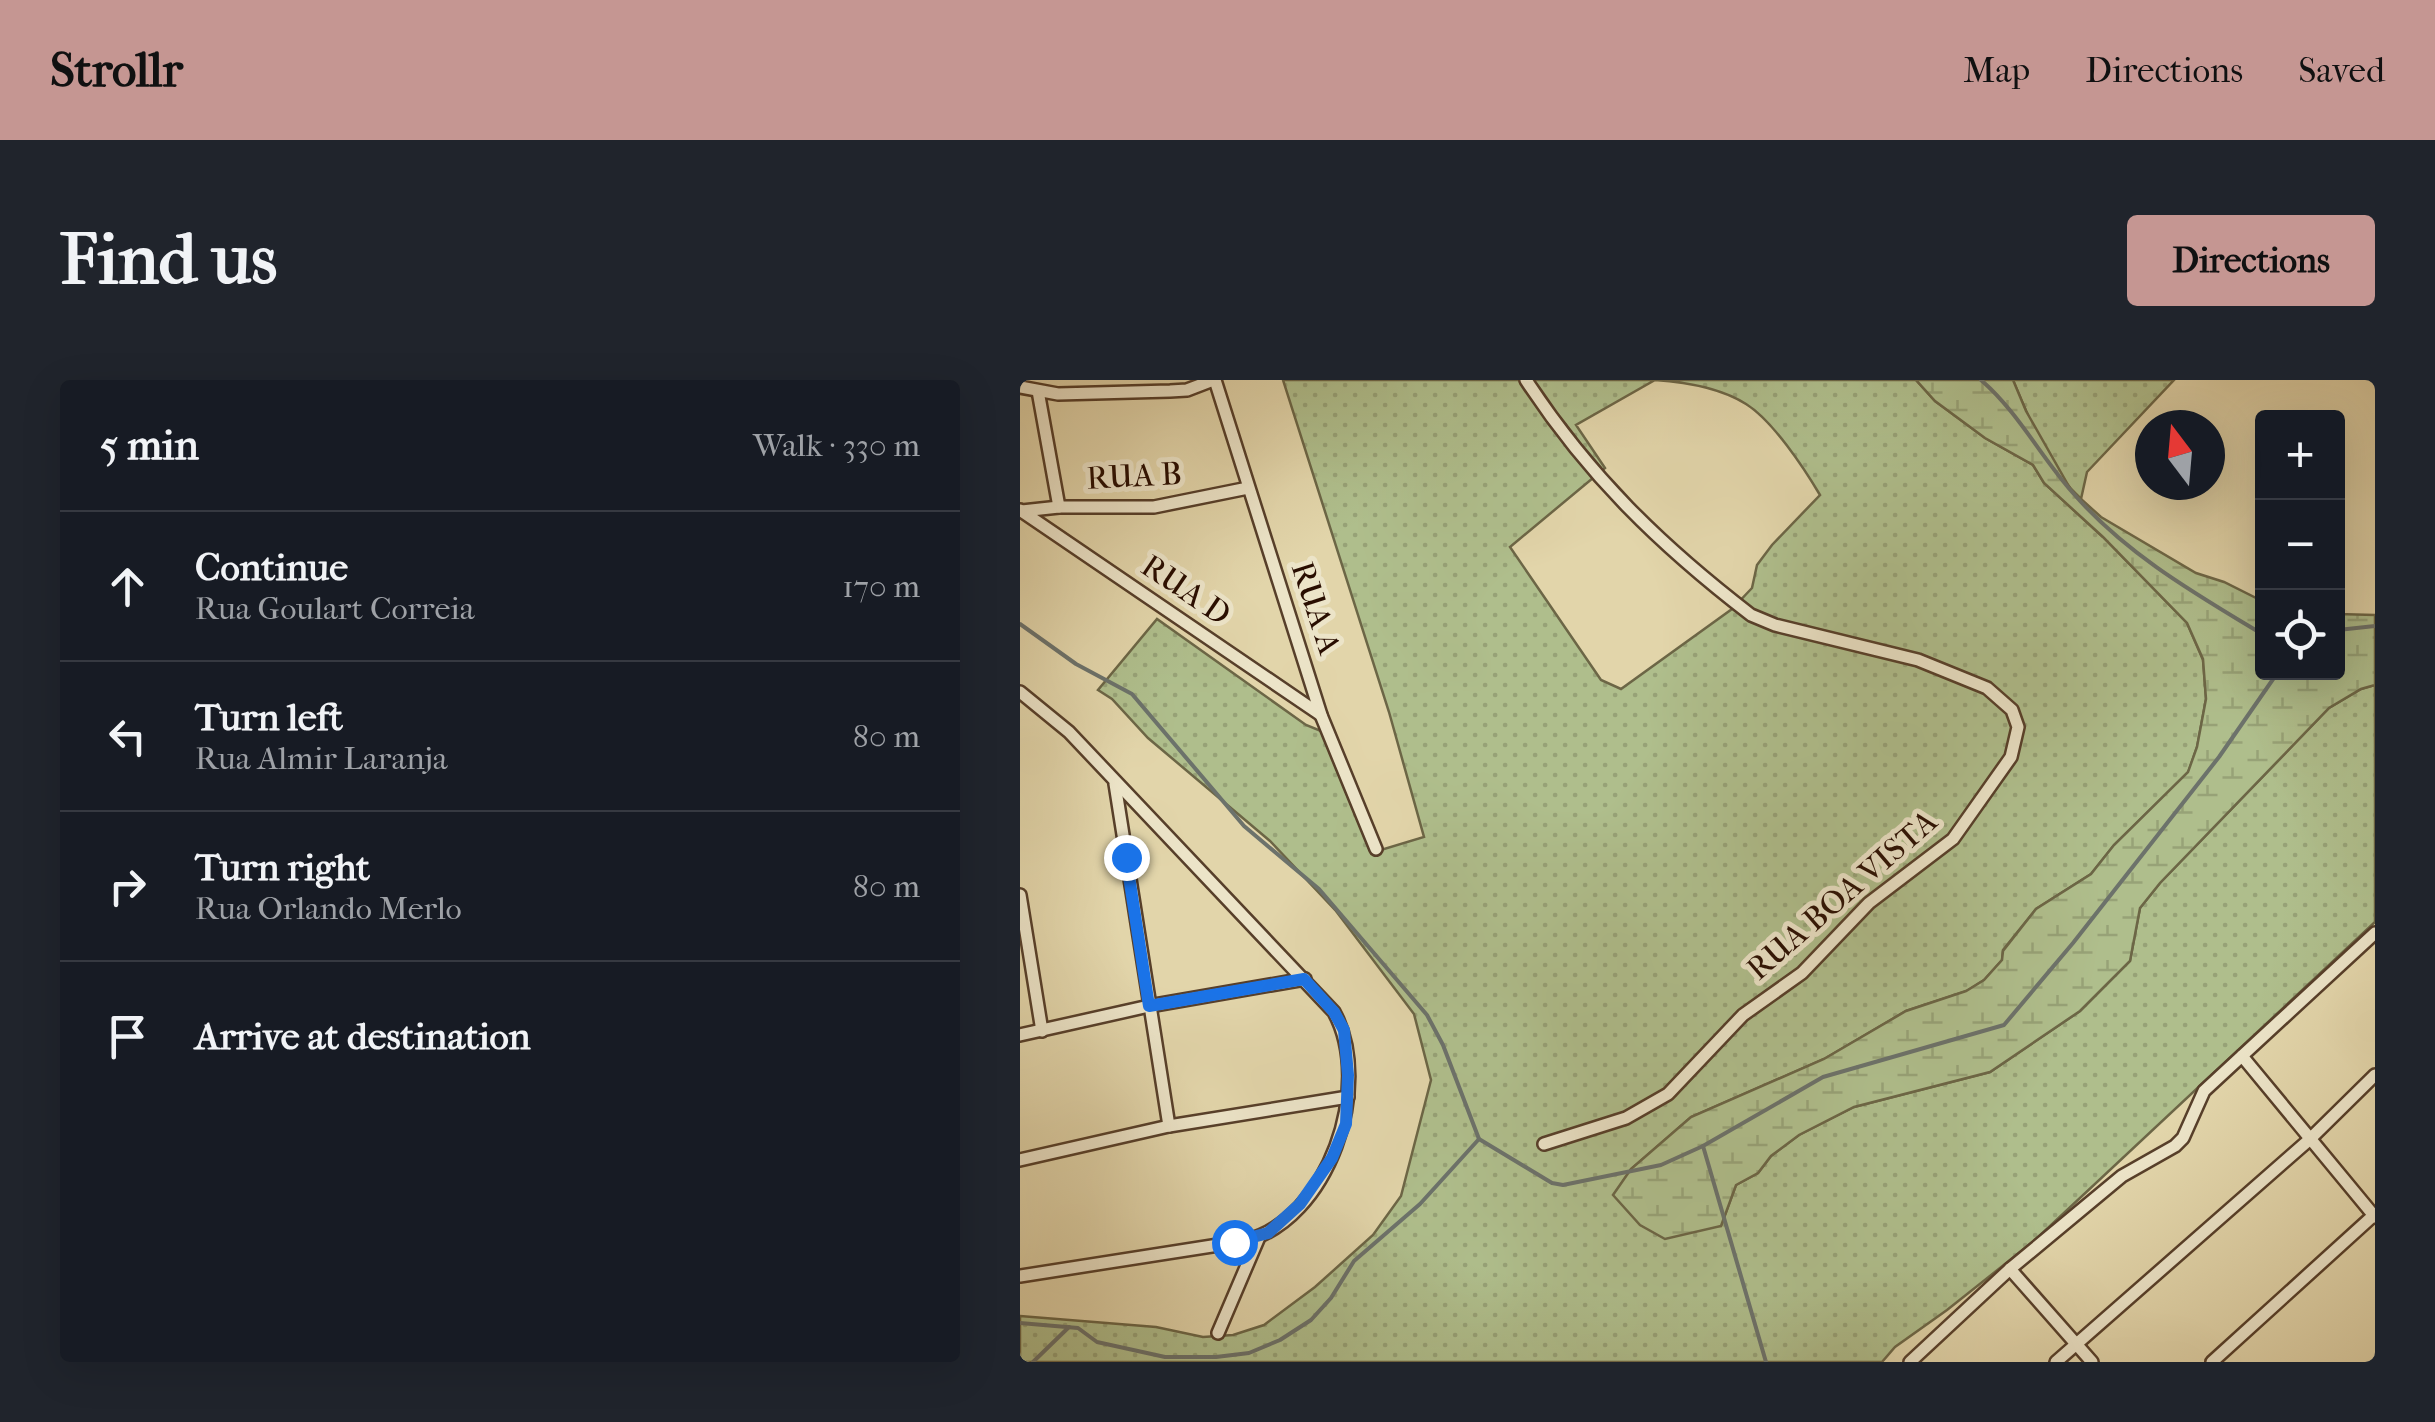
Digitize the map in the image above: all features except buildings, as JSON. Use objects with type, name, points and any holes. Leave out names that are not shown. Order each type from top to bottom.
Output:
[{"type":"street","points":[[1020,387],[1075,394],[1170,392],[1214,380]]},
{"type":"street","name":"RUA A","points":[[1214,380],[1321,716],[1376,849]]},
{"type":"street","name":"RUA BOA VISTA","points":[[1526,380],[1591,471],[1626,508],[1751,615],[1775,625],[1918,660],[1987,688],[2012,710],[2018,726],[2011,757],[1952,839],[1869,903],[1802,973],[1743,1015],[1668,1094],[1648,1108],[1614,1122],[1544,1144]]},
{"type":"street","points":[[1038,392],[1059,507]]},
{"type":"street","name":"RUA B","points":[[1021,510],[1154,508],[1248,488]]},
{"type":"street","name":"RUA D","points":[[1021,510],[1321,716]]},
{"type":"street","points":[[1020,692],[1068,732],[1334,1012],[1344,1030],[1348,1098],[1340,1140],[1318,1182],[1278,1226],[1259,1237],[1020,1276]]},
{"type":"street","points":[[1115,783],[1168,1126]]},
{"type":"street","points":[[1020,895],[1025,962],[1042,1031]]},
{"type":"street","points":[[1910,1362],[2010,1269],[2122,1176],[2176,1146],[2204,1090],[2375,933]]},
{"type":"street","points":[[1020,1035],[1149,1006],[1304,979]]},
{"type":"street","points":[[2212,1362],[2375,1215],[2242,1056]]},
{"type":"street","points":[[2056,1362],[2310,1140],[2375,1075]]},
{"type":"street","points":[[1020,1160],[1168,1126],[1348,1098]]},
{"type":"street","points":[[1218,1333],[1259,1237]]},
{"type":"street","points":[[2010,1269],[2092,1362]]},
{"type":"green space","points":[[1283,380],[1655,380],[1916,380],[1935,401],[1985,438],[2033,465],[2044,483],[2187,623],[2203,660],[2206,699],[2188,773],[2114,845],[2091,874],[2036,909],[1984,980],[1967,991],[1906,1011],[1824,1059],[1691,1117],[1631,1169],[1614,1195],[1641,1225],[1721,1226],[1736,1185],[1758,1173],[1771,1156],[1799,1135],[1854,1107],[1990,1072],[2080,1011],[2130,961],[2140,908],[2160,883],[2329,708],[2375,685],[2375,922],[2034,1241],[1895,1347],[1882,1362],[1020,1362],[1020,1316],[1156,1327],[1203,1337],[1233,1335],[1264,1325],[1315,1287],[1373,1235],[1401,1196],[1431,1080],[1414,1014],[1336,911],[1270,841],[1148,738],[1112,699],[1098,690],[1157,619],[1306,725],[1321,731],[1371,853],[1424,837],[1389,712]],"holes":[[[1655,380],[1714,390],[1746,404],[1777,433],[1820,495],[1772,545],[1757,565],[1752,588],[1732,609],[1621,689],[1601,680],[1510,547],[1605,468],[1576,425]]]},
{"type":"green space","points":[[1916,380],[2013,380],[2071,490],[2101,517],[2196,573],[2255,598],[2255,680],[2345,680],[2345,614],[2375,615],[2375,685],[2329,708],[2160,883],[2140,908],[2130,961],[2080,1011],[1990,1072],[1854,1107],[1799,1135],[1771,1156],[1758,1173],[1736,1185],[1721,1226],[1665,1239],[1640,1225],[1613,1195],[1631,1169],[1691,1117],[1824,1059],[1906,1011],[1966,991],[1984,980],[2036,909],[2091,874],[2114,845],[2188,772],[2197,747],[2206,699],[2203,659],[2187,623],[2044,483],[2033,465],[1985,438],[1935,401]]},
{"type":"green space","points":[[2013,380],[2174,380],[2146,410],[2135,410],[2135,421],[2087,472],[2081,499],[2059,474]]},
{"type":"waterway","points":[[1981,380],[2073,493],[2115,535],[2162,571],[2255,630]]},
{"type":"waterway","points":[[1020,624],[1076,664],[1132,694],[1244,826],[1319,889],[1427,1015],[1443,1045],[1479,1139],[1552,1183],[1563,1185],[1661,1165],[1703,1146],[1823,1077],[2004,1025],[2219,757],[2272,680]]},
{"type":"waterway","points":[[2345,629],[2375,626]]},
{"type":"waterway","points":[[1020,1323],[1078,1328],[1097,1342],[1165,1357],[1249,1353],[1280,1340],[1311,1320],[1331,1298],[1354,1261],[1420,1204],[1479,1139]]},
{"type":"waterway","points":[[1703,1146],[1766,1362]]},
{"type":"waterway","points":[[1033,1362],[1069,1327]]},
{"type":"route","points":[[1126,857],[1149,1006],[1304,979],[1334,1012],[1344,1030],[1348,1054],[1346,1124],[1332,1158],[1318,1182],[1278,1226],[1259,1237],[1234,1242]]}]
